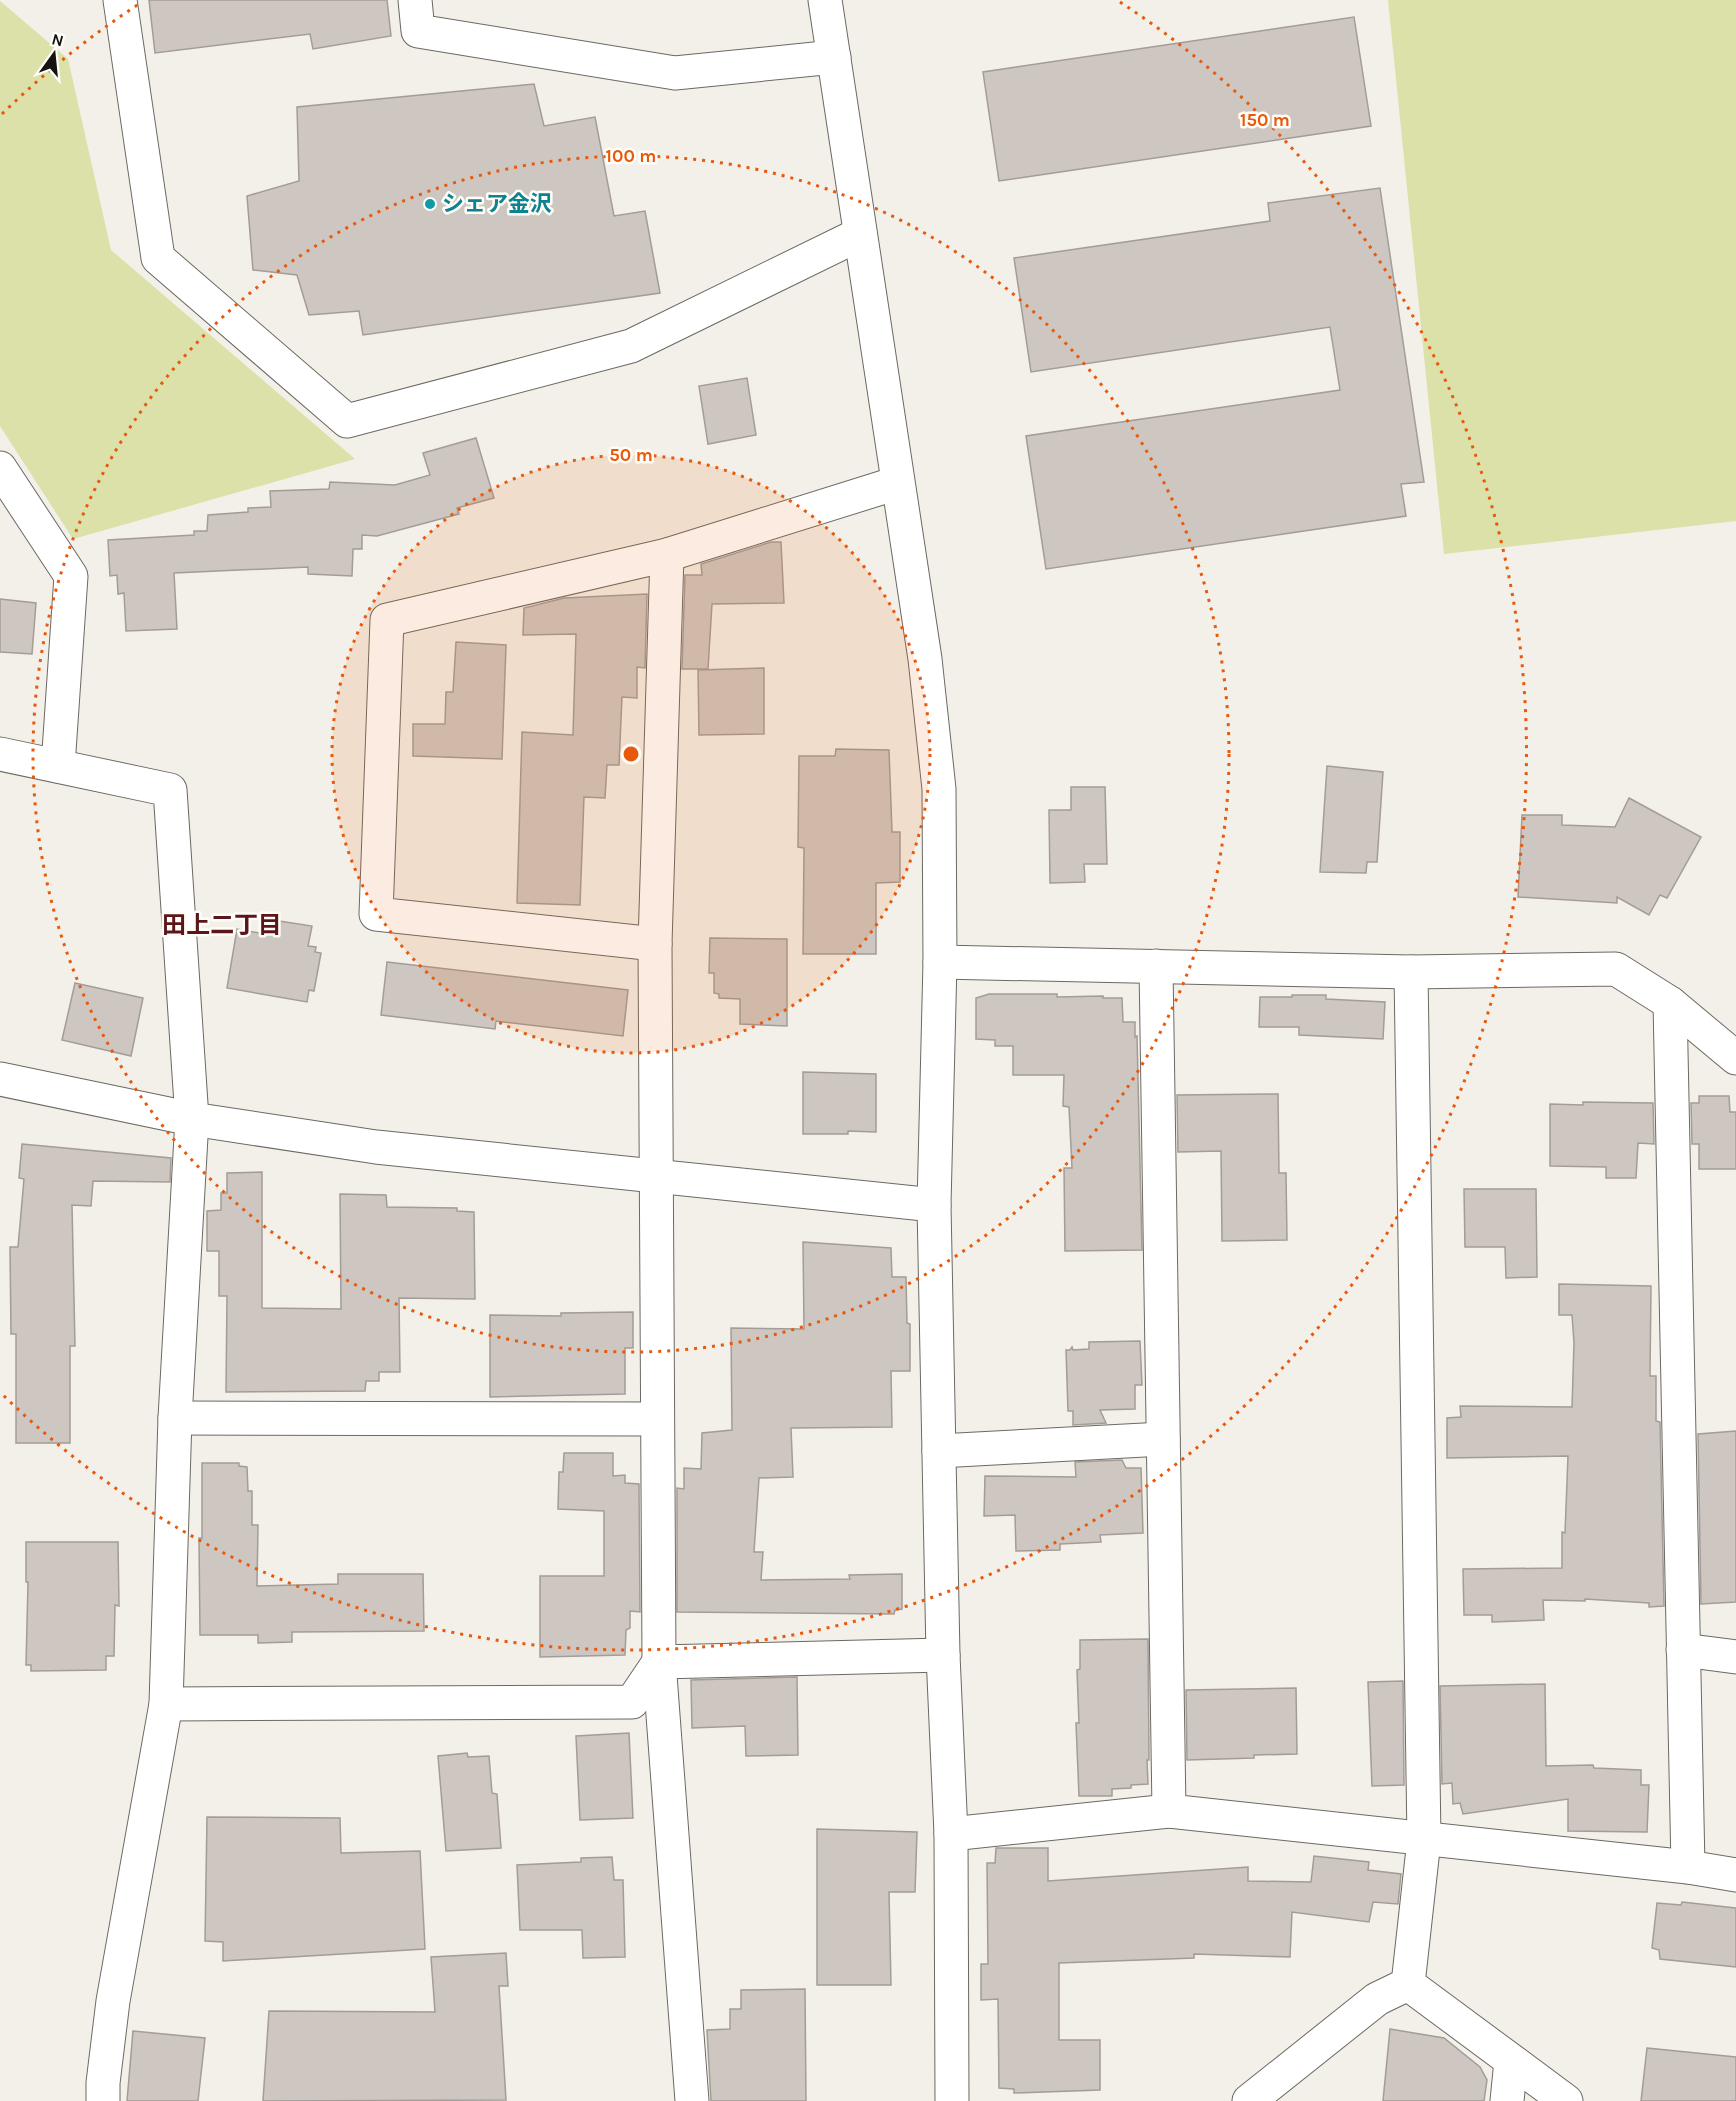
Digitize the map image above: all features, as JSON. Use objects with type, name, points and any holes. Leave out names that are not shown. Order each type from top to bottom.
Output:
[{"type":"street","points":[[120,0],[158,258],[347,421],[631,346],[860,234]]},
{"type":"street","points":[[414,0],[418,32],[675,73],[834,57]]},
{"type":"street","points":[[825,0],[925,659],[939,789],[940,962],[934,1206],[943,1655],[951,1834],[952,2101]]},
{"type":"street","points":[[0,468],[71,576],[58,766]]},
{"type":"street","points":[[655,944],[375,914],[387,620],[667,555],[897,483]]},
{"type":"street","points":[[667,555],[655,944],[659,1662],[692,2101]]},
{"type":"street","points":[[0,754],[170,790],[192,1119],[175,1418],[166,1704],[113,2001],[104,2101]]},
{"type":"street","points":[[940,962],[1411,972],[1616,969],[1670,1002],[1736,1058]]},
{"type":"street","points":[[1156,966],[1169,1811]]},
{"type":"street","points":[[1408,1984],[1424,1840],[1411,972]]},
{"type":"street","points":[[1670,1002],[1688,1867]]},
{"type":"street","points":[[0,1079],[192,1119],[376,1147],[934,1206]]},
{"type":"street","points":[[175,1418],[657,1419]]},
{"type":"street","points":[[939,1451],[1163,1439]]},
{"type":"street","points":[[1683,1650],[1736,1657]]},
{"type":"street","points":[[659,1662],[943,1655]]},
{"type":"street","points":[[166,1704],[632,1702],[659,1662]]},
{"type":"street","points":[[951,1834],[1169,1811],[1688,1867],[1736,1875]]},
{"type":"street","points":[[1408,1984],[1566,2101]]},
{"type":"street","points":[[1249,2101],[1377,1999],[1408,1984]]},
{"type":"street","points":[[1507,2101],[1511,2061]]},
{"type":"green space","points":[[1388,0],[1736,0],[1736,521],[1444,554]]},
{"type":"green space","points":[[0,1],[68,59],[111,250],[355,459],[73,539],[0,426]]},
{"type":"building","points":[[149,0],[387,0],[391,36],[313,49],[310,34],[155,53]]},
{"type":"building","points":[[1354,17],[1371,126],[999,181],[983,72]]},
{"type":"building","name":"シェア金沢","points":[[534,84],[544,126],[595,117],[614,216],[645,211],[660,293],[363,335],[359,311],[309,315],[297,275],[253,270],[247,196],[299,181],[297,107]]},
{"type":"building","points":[[1380,188],[1424,482],[1401,484],[1406,516],[1046,569],[1026,436],[1340,390],[1330,327],[1031,372],[1014,258],[1270,221],[1268,203]]},
{"type":"building","points":[[747,378],[756,435],[708,444],[699,386]]},
{"type":"building","points":[[476,438],[494,498],[457,508],[459,514],[377,536],[362,535],[362,549],[353,549],[352,576],[308,574],[308,567],[174,573],[177,629],[126,631],[124,593],[118,594],[117,575],[110,576],[108,540],[194,535],[194,531],[207,531],[208,515],[248,512],[248,508],[271,507],[270,491],[329,489],[330,482],[395,485],[430,475],[423,453]]},
{"type":"building","points":[[771,542],[781,542],[784,603],[712,604],[708,669],[682,669],[685,575],[702,575],[701,564]]},
{"type":"building","points":[[647,594],[645,668],[637,667],[637,698],[622,697],[619,765],[607,765],[605,798],[584,797],[580,905],[517,903],[522,732],[573,735],[576,634],[523,635],[524,608],[564,598]]},
{"type":"building","points":[[0,599],[36,603],[32,654],[0,652]]},
{"type":"building","points":[[456,642],[506,645],[502,759],[413,756],[413,724],[445,724],[446,692],[453,692]]},
{"type":"building","points":[[764,668],[764,734],[699,735],[698,670]]},
{"type":"building","points":[[836,749],[889,750],[892,832],[900,832],[900,882],[876,883],[876,954],[803,954],[804,848],[798,847],[799,756],[835,756]]},
{"type":"building","points":[[1327,766],[1383,772],[1377,862],[1367,862],[1366,873],[1320,872]]},
{"type":"building","points":[[1071,787],[1105,787],[1107,864],[1084,864],[1085,882],[1050,883],[1049,810],[1071,810]]},
{"type":"building","points":[[1629,798],[1701,837],[1667,898],[1660,895],[1649,915],[1617,897],[1617,903],[1518,897],[1522,815],[1562,815],[1562,825],[1615,827]]},
{"type":"building","points":[[279,921],[312,926],[308,946],[316,947],[315,952],[321,953],[314,991],[309,990],[307,1002],[227,988],[237,929],[276,936]]},
{"type":"building","points":[[710,938],[787,939],[787,1026],[740,1024],[740,999],[719,998],[719,994],[714,993],[714,973],[709,973]]},
{"type":"building","points":[[387,962],[628,990],[623,1036],[496,1021],[495,1029],[381,1015]]},
{"type":"building","points":[[75,983],[143,998],[131,1056],[62,1040]]},
{"type":"building","points":[[989,994],[1057,994],[1057,997],[1122,998],[1123,1022],[1135,1022],[1135,1037],[1137,1036],[1142,1250],[1065,1251],[1064,1168],[1072,1168],[1069,1107],[1063,1106],[1064,1075],[1013,1075],[1013,1046],[995,1046],[995,1040],[976,1039],[976,998]]},
{"type":"building","points":[[1292,995],[1326,995],[1326,999],[1385,1002],[1383,1039],[1299,1035],[1299,1027],[1259,1027],[1260,997],[1292,997]]},
{"type":"building","points":[[803,1072],[876,1074],[876,1132],[803,1134]]},
{"type":"building","points":[[1278,1094],[1279,1173],[1286,1173],[1287,1240],[1222,1241],[1221,1151],[1178,1152],[1177,1095]]},
{"type":"building","points":[[1699,1096],[1729,1096],[1730,1112],[1736,1112],[1736,1169],[1699,1169],[1699,1144],[1692,1144],[1691,1103],[1699,1103]]},
{"type":"building","points":[[1583,1102],[1653,1103],[1654,1144],[1638,1143],[1636,1178],[1606,1178],[1606,1167],[1550,1166],[1550,1104],[1583,1105]]},
{"type":"building","points":[[22,1144],[171,1158],[170,1182],[93,1181],[91,1206],[72,1205],[75,1346],[70,1346],[70,1443],[16,1443],[16,1334],[11,1334],[10,1247],[18,1247],[24,1179],[19,1178]]},
{"type":"building","points":[[262,1172],[262,1308],[341,1309],[340,1194],[386,1195],[387,1207],[457,1208],[457,1211],[474,1212],[475,1299],[399,1298],[400,1372],[379,1372],[379,1381],[366,1381],[365,1391],[226,1392],[227,1296],[219,1296],[219,1251],[207,1251],[207,1211],[221,1210],[221,1193],[227,1193],[227,1173]]},
{"type":"building","points":[[1464,1189],[1536,1189],[1537,1277],[1506,1278],[1505,1247],[1465,1247]]},
{"type":"building","points":[[803,1242],[891,1248],[892,1277],[906,1277],[907,1323],[910,1324],[910,1371],[891,1371],[892,1427],[791,1428],[793,1477],[759,1478],[754,1552],[763,1552],[761,1580],[850,1579],[849,1575],[902,1574],[902,1609],[895,1610],[894,1614],[677,1612],[677,1488],[684,1489],[684,1468],[701,1469],[702,1433],[732,1430],[731,1328],[804,1329]]},
{"type":"building","points":[[1559,1284],[1651,1286],[1650,1376],[1656,1376],[1656,1421],[1660,1422],[1664,1606],[1649,1607],[1649,1603],[1585,1599],[1585,1601],[1543,1600],[1544,1620],[1492,1622],[1492,1615],[1464,1615],[1463,1569],[1562,1568],[1562,1532],[1565,1533],[1568,1456],[1447,1458],[1447,1418],[1461,1417],[1460,1406],[1572,1407],[1574,1343],[1572,1315],[1559,1315]]},
{"type":"building","points":[[633,1312],[633,1348],[625,1348],[625,1394],[490,1397],[490,1315],[561,1316],[561,1313]]},
{"type":"building","points":[[1140,1341],[1142,1385],[1135,1385],[1135,1409],[1100,1410],[1106,1423],[1073,1425],[1073,1411],[1068,1411],[1066,1350],[1072,1347],[1073,1350],[1089,1349],[1089,1342]]},
{"type":"building","points":[[1736,1431],[1736,1602],[1701,1604],[1698,1434]]},
{"type":"building","points":[[564,1453],[613,1453],[613,1476],[625,1475],[625,1483],[639,1484],[640,1612],[630,1611],[630,1628],[626,1630],[625,1655],[540,1657],[540,1576],[604,1576],[604,1511],[558,1509],[559,1472],[563,1472]]},
{"type":"building","points":[[1122,1460],[1126,1468],[1141,1468],[1143,1533],[1100,1535],[1101,1542],[1060,1544],[1060,1550],[1016,1551],[1015,1515],[984,1516],[985,1476],[1076,1477],[1075,1462]]},
{"type":"building","points":[[202,1463],[239,1463],[239,1466],[247,1467],[248,1491],[252,1491],[252,1525],[258,1525],[257,1586],[338,1584],[338,1574],[423,1574],[424,1631],[292,1632],[292,1642],[258,1643],[258,1635],[200,1635],[199,1538],[202,1538]]},
{"type":"building","points":[[26,1542],[118,1542],[119,1606],[115,1605],[114,1656],[106,1656],[106,1670],[31,1671],[31,1665],[26,1665],[28,1582],[26,1582]]},
{"type":"building","points":[[1148,1639],[1148,1784],[1112,1789],[1112,1796],[1079,1796],[1076,1723],[1079,1723],[1077,1670],[1080,1669],[1080,1640]]},
{"type":"building","points":[[797,1677],[798,1755],[746,1756],[745,1726],[692,1728],[691,1680]]},
{"type":"building","points":[[1403,1681],[1404,1785],[1372,1786],[1368,1682]]},
{"type":"building","points":[[1545,1684],[1546,1766],[1593,1765],[1594,1768],[1641,1770],[1641,1785],[1649,1785],[1647,1832],[1568,1831],[1568,1799],[1463,1814],[1460,1803],[1453,1804],[1452,1783],[1442,1784],[1440,1686]]},
{"type":"building","points":[[1296,1688],[1297,1754],[1187,1760],[1186,1690]]},
{"type":"building","points":[[629,1733],[633,1818],[580,1820],[576,1736]]},
{"type":"building","points":[[467,1753],[468,1757],[489,1756],[492,1793],[497,1794],[501,1848],[446,1851],[438,1756]]},
{"type":"building","points":[[207,1817],[340,1818],[341,1853],[420,1851],[425,1949],[223,1961],[223,1942],[205,1941]]},
{"type":"building","points":[[817,1829],[917,1832],[915,1892],[889,1892],[891,1985],[817,1985]]},
{"type":"building","points":[[996,1848],[1048,1848],[1048,1881],[1248,1867],[1248,1881],[1311,1882],[1314,1856],[1369,1862],[1368,1870],[1401,1874],[1398,1904],[1373,1902],[1369,1922],[1292,1912],[1290,1957],[1194,1954],[1194,1958],[1059,1963],[1059,2040],[1100,2040],[1100,2090],[1014,2093],[1014,2089],[999,2088],[998,1999],[981,2000],[981,1964],[988,1964],[987,1863],[995,1863]]},
{"type":"building","points":[[612,1857],[614,1880],[623,1880],[625,1957],[583,1958],[582,1930],[520,1930],[517,1865],[581,1862],[581,1858]]},
{"type":"building","points":[[1682,1902],[1736,1908],[1736,1967],[1660,1959],[1659,1950],[1652,1948],[1657,1903],[1681,1905]]},
{"type":"building","points":[[506,1953],[508,1986],[499,1986],[506,2100],[263,2101],[269,2011],[435,2012],[431,1957]]},
{"type":"building","points":[[805,1989],[806,2101],[711,2101],[707,2030],[730,2029],[730,2009],[741,2009],[741,1990]]},
{"type":"building","points":[[1390,2029],[1444,2038],[1480,2067],[1487,2080],[1484,2101],[1383,2101]]},
{"type":"building","points":[[133,2031],[205,2038],[198,2101],[127,2101]]},
{"type":"building","points":[[1647,2048],[1736,2057],[1736,2101],[1641,2101]]},
{"type":"place","name":"シェア金沢","points":[[430,204]]},
{"type":"district","name":"田上二丁目","points":[[222,925]]}]
